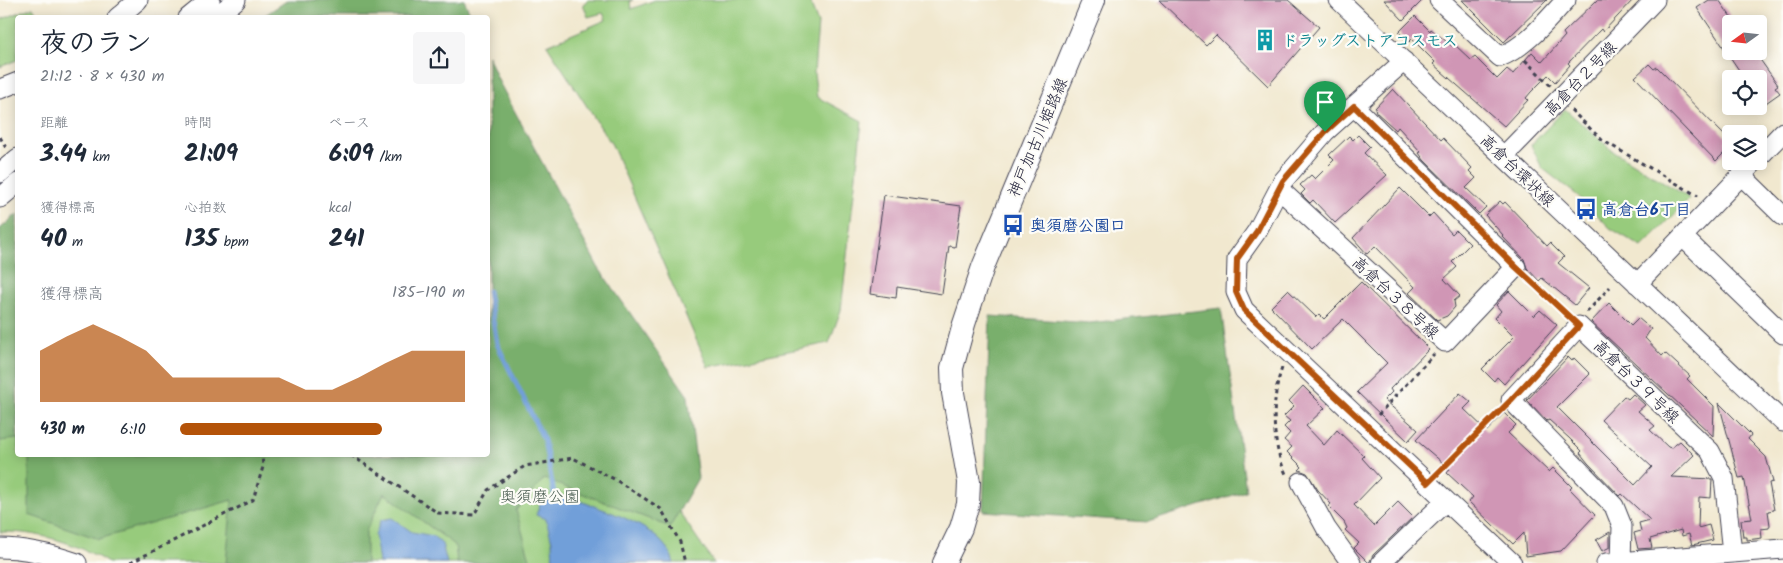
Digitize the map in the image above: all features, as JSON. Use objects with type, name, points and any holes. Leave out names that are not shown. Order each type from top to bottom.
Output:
[{"type":"main road","name":"神戸加古川姫路線","points":[[944,563],[961,528],[968,504],[968,482],[953,394],[952,368],[983,267],[1094,0]]},
{"type":"street","points":[[120,15],[138,0]]},
{"type":"street","points":[[192,15],[210,0]]},
{"type":"street","points":[[218,15],[236,0]]},
{"type":"street","name":"高倉台環状線","points":[[1339,0],[1783,422]]},
{"type":"street","points":[[1439,0],[1500,57],[1515,50],[1535,33],[1566,0]]},
{"type":"street","name":"高倉台２号線","points":[[1504,156],[1656,0]]},
{"type":"street","points":[[1404,61],[1325,132],[1283,181],[1257,231],[1237,259],[1236,292],[1244,310],[1512,563]]},
{"type":"street","points":[[0,89],[15,83]]},
{"type":"street","points":[[1354,106],[1516,267]]},
{"type":"street","points":[[1767,149],[1783,132]]},
{"type":"street","points":[[0,173],[15,160]]},
{"type":"street","points":[[1638,284],[1746,170]]},
{"type":"street","points":[[1741,175],[1783,216]]},
{"type":"street","points":[[0,198],[15,186]]},
{"type":"street","name":"高倉台３８号線","points":[[1279,190],[1445,342],[1516,267]]},
{"type":"street","points":[[1683,237],[1783,334]]},
{"type":"street","name":"高倉台３９号線","points":[[1511,400],[1579,326],[1710,451],[1724,478],[1732,554]]},
{"type":"street","points":[[1511,400],[1614,506],[1622,526],[1614,562],[1783,550]]},
{"type":"street","points":[[1295,481],[1351,563]]},
{"type":"street","points":[[1381,563],[1446,501]]},
{"type":"street","points":[[0,548],[21,548],[53,554],[77,563]]},
{"type":"path","points":[[1515,50],[1553,88]]},
{"type":"path","points":[[1568,106],[1602,140],[1700,197]]},
{"type":"path","points":[[1516,267],[1579,326],[1584,315],[1610,287]]},
{"type":"path","points":[[1367,427],[1445,342]]},
{"type":"path","points":[[1287,351],[1275,386],[1276,432],[1282,465],[1295,481]]},
{"type":"path","points":[[1428,483],[1511,400]]},
{"type":"path","points":[[130,563],[253,500],[263,467],[262,457]]},
{"type":"path","points":[[354,457],[438,513],[474,515],[488,490],[525,466],[572,458],[614,479],[661,509],[680,542],[685,563]]},
{"type":"green space","points":[[288,0],[464,0],[471,15],[265,15]]},
{"type":"green space","points":[[588,0],[633,0],[630,1],[631,9],[655,0],[809,0],[818,23],[814,73],[817,97],[862,121],[841,310],[829,343],[708,367],[612,145],[547,45],[606,20],[603,13],[588,17],[583,4]]},
{"type":"green space","points":[[33,7],[38,15],[15,15],[15,61],[0,67],[0,20]]},
{"type":"green space","name":"奥須磨公園","points":[[490,60],[498,80],[598,267],[688,396],[698,478],[670,527],[544,479],[516,510],[531,563],[457,563],[455,545],[384,493],[366,531],[366,563],[226,563],[232,500],[99,539],[29,515],[29,457],[490,457]]},
{"type":"green space","points":[[1565,109],[1613,151],[1688,197],[1689,200],[1642,247],[1610,228],[1578,196],[1542,168],[1531,145]]},
{"type":"green space","points":[[15,216],[15,439],[0,441],[0,229]]},
{"type":"green space","points":[[1221,308],[1246,491],[1148,522],[983,511],[990,316],[1090,323]]},
{"type":"green space","name":"奥須磨公園","points":[[15,320],[15,457],[490,457],[490,455],[665,491],[714,563],[108,563],[70,544],[42,536],[0,532],[0,329]]},
{"type":"water","points":[[569,497],[614,514],[645,529],[658,538],[668,550],[674,563],[553,563],[552,542],[546,519],[536,515],[541,501]]},
{"type":"water","points":[[392,518],[412,532],[433,536],[442,544],[447,563],[379,563],[375,535],[381,520]]},
{"type":"building","name":"ドラッグストアコスモス","points":[[1159,0],[1288,0],[1319,27],[1268,86],[1216,35],[1206,45]]},
{"type":"building","points":[[1384,0],[1423,0],[1403,20]]},
{"type":"building","points":[[1462,0],[1547,0],[1504,42]]},
{"type":"building","points":[[1597,0],[1633,0],[1603,32],[1601,29],[1568,63],[1570,65],[1555,82],[1548,75],[1531,92],[1526,98],[1528,100],[1504,126],[1433,64],[1435,62],[1412,39],[1409,42],[1399,32],[1415,16],[1430,31],[1431,29],[1452,46],[1454,44],[1471,60],[1475,57],[1497,79],[1507,69],[1513,74],[1532,52],[1542,62],[1565,36],[1563,33]]},
{"type":"building","points":[[1709,0],[1719,0],[1730,15],[1722,15],[1722,45],[1697,8]]},
{"type":"building","points":[[1732,60],[1760,60],[1778,85],[1775,87],[1780,93],[1767,102],[1767,70],[1739,70]]},
{"type":"building","points":[[1649,64],[1654,69],[1657,67],[1722,133],[1722,155],[1716,161],[1635,77]]},
{"type":"building","points":[[1393,89],[1441,140],[1443,138],[1472,168],[1469,171],[1476,178],[1466,188],[1486,207],[1479,214],[1424,160],[1419,153],[1421,152],[1398,127],[1396,130],[1376,112],[1375,108]]},
{"type":"building","points":[[1358,135],[1370,147],[1364,153],[1387,175],[1335,223],[1313,200],[1310,203],[1301,194],[1305,190],[1300,185],[1311,175],[1315,179],[1334,160],[1329,155],[1349,136],[1353,140]]},
{"type":"building","points":[[1400,188],[1429,217],[1433,213],[1452,234],[1456,230],[1470,244],[1452,262],[1457,267],[1444,279],[1460,296],[1454,301],[1455,307],[1447,316],[1437,320],[1409,293],[1415,287],[1375,246],[1367,254],[1353,238]]},
{"type":"building","points":[[884,195],[961,206],[955,247],[949,246],[942,294],[897,287],[896,298],[870,294]]},
{"type":"building","points":[[1500,201],[1503,204],[1505,202],[1547,246],[1550,243],[1564,257],[1558,263],[1589,288],[1575,305],[1542,278],[1539,281],[1527,268],[1524,259],[1485,215]]},
{"type":"building","points":[[1361,282],[1429,349],[1390,389],[1392,392],[1384,400],[1418,430],[1408,441],[1357,392],[1387,363],[1343,319],[1312,349],[1271,307],[1288,290],[1316,317],[1319,314],[1324,319]]},
{"type":"building","points":[[1509,291],[1534,316],[1540,310],[1557,325],[1504,384],[1497,377],[1494,381],[1482,369],[1514,337],[1495,318],[1501,311],[1496,305]]},
{"type":"building","points":[[1609,303],[1631,325],[1638,318],[1651,329],[1645,338],[1662,356],[1665,353],[1690,376],[1687,379],[1714,406],[1713,436],[1591,322]]},
{"type":"building","points":[[1568,357],[1572,361],[1574,358],[1590,374],[1557,407],[1635,485],[1652,467],[1601,420],[1624,396],[1628,399],[1633,394],[1645,405],[1638,411],[1655,426],[1650,430],[1668,447],[1671,448],[1680,441],[1694,455],[1671,477],[1712,479],[1711,498],[1699,497],[1698,528],[1709,525],[1713,540],[1692,545],[1689,534],[1682,536],[1681,530],[1650,539],[1652,548],[1638,549],[1634,533],[1641,531],[1639,523],[1650,520],[1622,494],[1620,496],[1588,463],[1580,453],[1582,451],[1549,420],[1547,421],[1527,400]]},
{"type":"building","points":[[1303,386],[1325,408],[1306,426],[1324,445],[1337,430],[1364,456],[1362,458],[1380,478],[1354,505],[1374,526],[1398,502],[1413,517],[1373,555],[1369,563],[1354,548],[1359,543],[1345,530],[1347,528],[1344,522],[1328,506],[1331,504],[1318,490],[1307,473],[1299,470],[1302,467],[1287,452],[1292,447],[1284,440],[1290,433],[1284,427],[1290,421],[1284,416],[1294,406],[1289,401]]},
{"type":"building","points":[[1460,393],[1471,402],[1464,409],[1487,431],[1504,413],[1516,425],[1508,433],[1549,472],[1553,468],[1572,487],[1570,489],[1595,515],[1561,551],[1526,556],[1524,533],[1513,544],[1469,502],[1473,497],[1447,473],[1450,469],[1416,440]]},
{"type":"building","points":[[1719,403],[1751,435],[1748,439],[1766,457],[1773,482],[1769,483],[1774,510],[1768,511],[1770,525],[1769,528],[1761,529],[1762,538],[1747,540],[1747,537],[1743,537],[1741,520],[1752,519],[1744,477],[1739,478]]},
{"type":"building","points":[[1610,532],[1610,547],[1602,551],[1596,540]]},
{"type":"waterway","points":[[490,303],[497,344],[544,440],[555,499]]},
{"type":"place","name":"ドラッグストアコスモス","points":[[1265,40]]},
{"type":"place","name":"高倉台6丁目","points":[[1586,209]]},
{"type":"place","name":"奥須磨公園口","points":[[1013,225]]},
{"type":"route","points":[[1354,106],[1516,267],[1579,326],[1511,400],[1428,483],[1244,310],[1236,292],[1237,259],[1257,231],[1283,181],[1325,132],[1354,106]]}]
